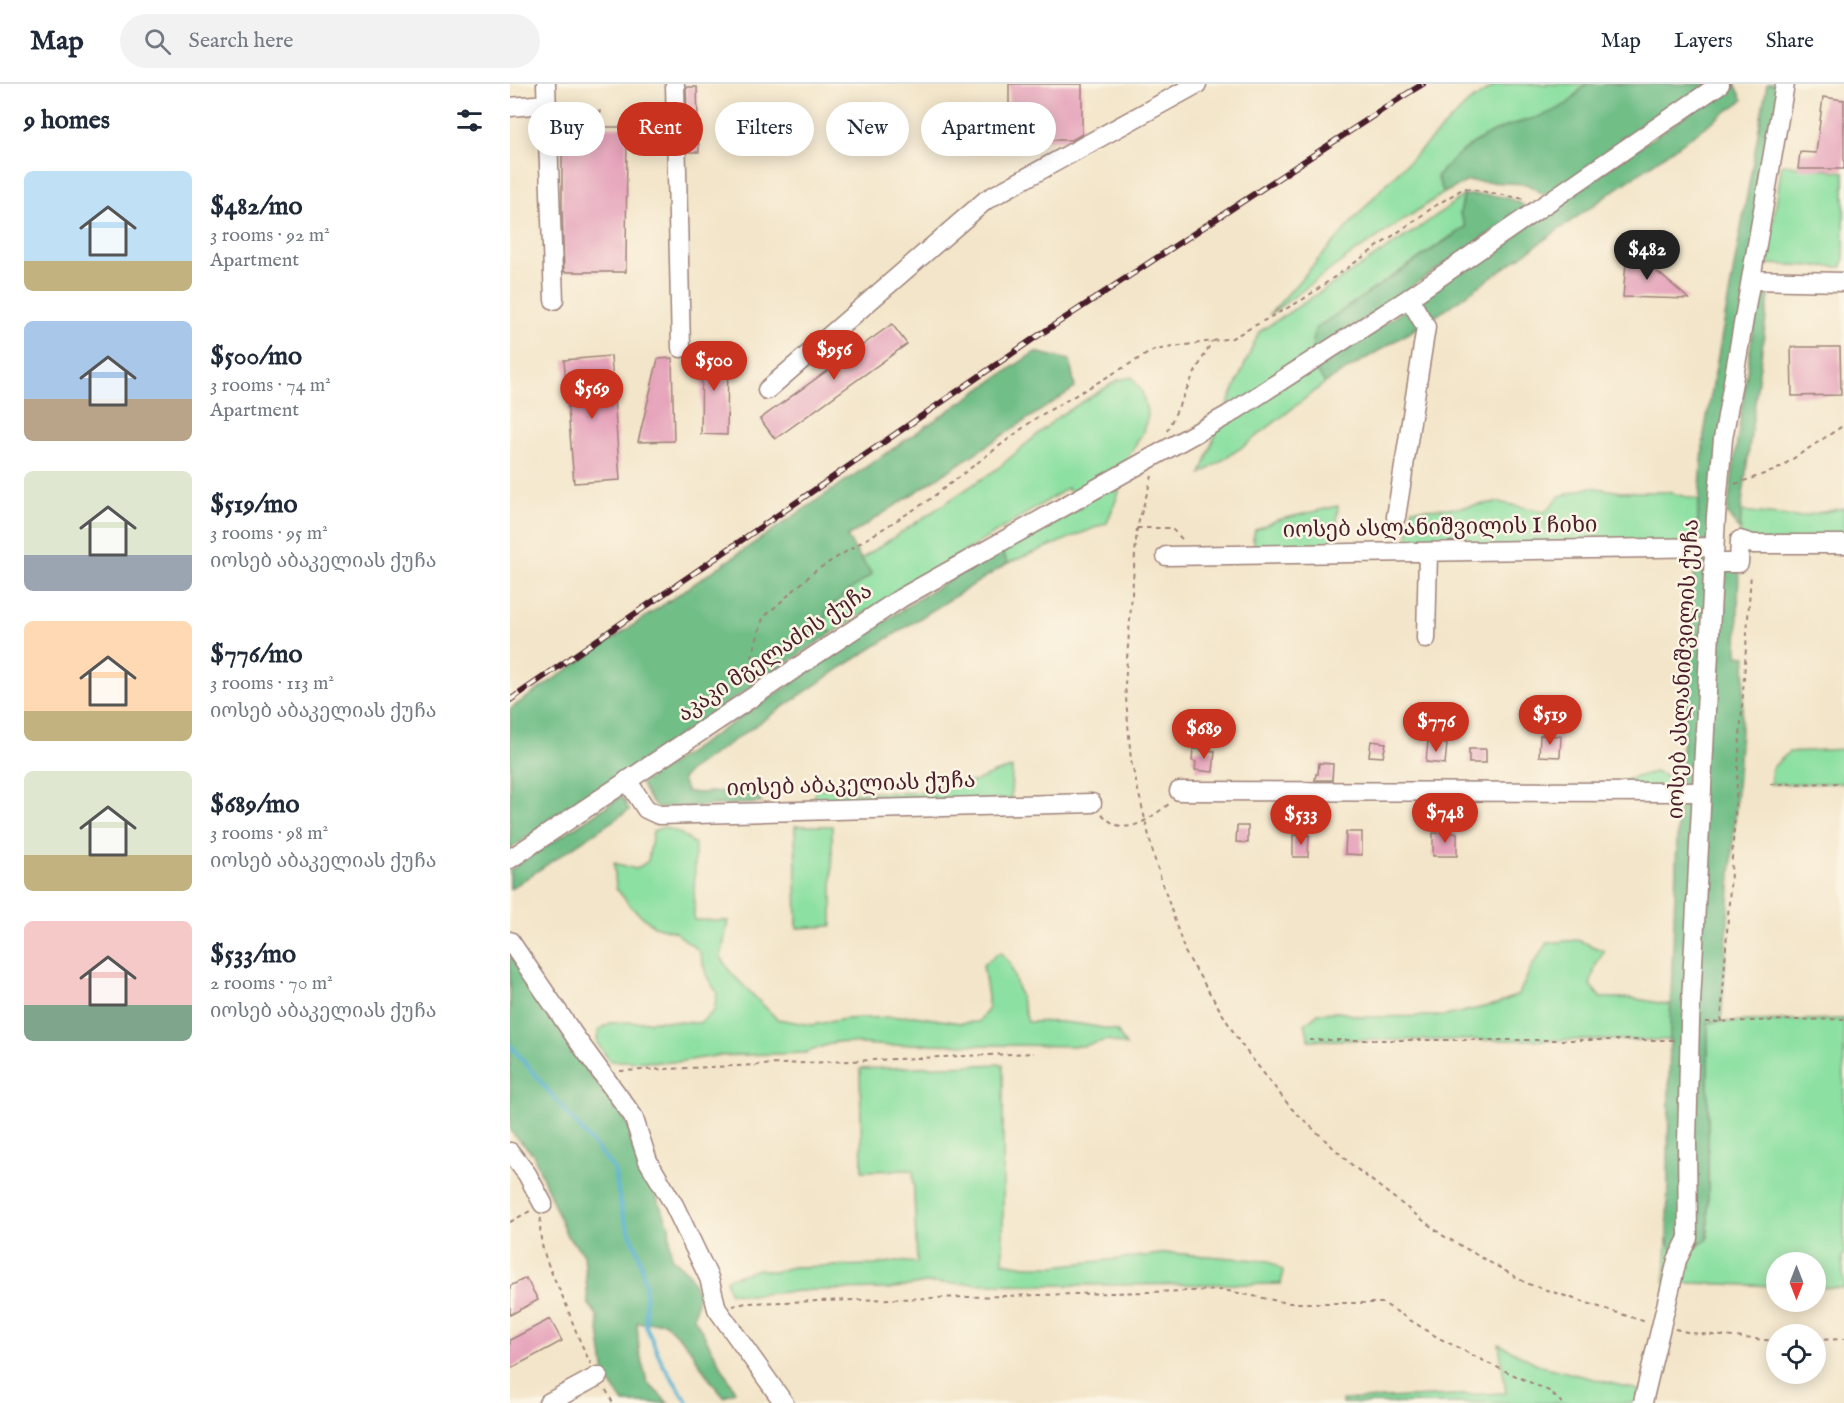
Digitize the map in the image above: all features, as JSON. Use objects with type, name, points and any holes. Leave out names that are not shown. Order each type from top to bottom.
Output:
[{"type":"street","points":[[546,84],[546,102]]},
{"type":"street","points":[[675,84],[681,348]]},
{"type":"street","points":[[767,390],[986,200],[1197,84]]},
{"type":"street","name":"აკაკი მგელაძის ქუჩა","points":[[510,859],[901,598],[1228,415],[1409,298],[1720,84]]},
{"type":"street","name":"იოსებ ასლანიშვილის ქუჩა","points":[[1643,1402],[1677,1260],[1688,1238],[1687,1142],[1690,1031],[1715,522],[1723,439],[1785,84]]},
{"type":"street","points":[[510,107],[528,106]]},
{"type":"street","points":[[548,156],[554,300]]},
{"type":"street","points":[[1751,280],[1844,282]]},
{"type":"street","points":[[1396,517],[1426,327],[1409,298]]},
{"type":"street","points":[[1715,522],[1746,542],[1844,544]]},
{"type":"street","name":"იოსებ ასლანიშვილის I ჩიხი","points":[[1166,556],[1428,552],[1714,555],[1739,563],[1746,542]]},
{"type":"street","points":[[1426,639],[1428,552]]},
{"type":"street","name":"იოსებ აბაკელიას ქუჩა","points":[[627,780],[646,809],[659,815],[1092,803]]},
{"type":"street","points":[[1179,792],[1702,792]]},
{"type":"street","points":[[510,941],[633,1116],[648,1161],[674,1205],[709,1278],[717,1309],[783,1403]]},
{"type":"street","points":[[510,1152],[527,1174],[543,1204]]},
{"type":"street","points":[[548,1403],[598,1376]]},
{"type":"path","points":[[760,691],[752,656],[763,618],[815,571],[926,502],[1036,418],[1154,350],[1232,338],[1302,300],[1464,188],[1515,196],[1545,205]]},
{"type":"path","points":[[1164,438],[1212,341]]},
{"type":"path","points":[[1718,489],[1776,470],[1844,425]]},
{"type":"path","points":[[1154,471],[1137,528],[1125,685],[1131,761],[1154,857],[1185,952],[1240,1043],[1291,1108],[1353,1166],[1442,1235],[1528,1284],[1646,1322]]},
{"type":"path","points":[[1137,528],[1171,528],[1182,537],[1189,555]]},
{"type":"path","points":[[1721,1022],[1746,542]]},
{"type":"path","points":[[1770,784],[1844,783]]},
{"type":"path","points":[[1092,803],[1108,821],[1121,827],[1138,826],[1169,803],[1179,792]]},
{"type":"path","points":[[1309,1040],[1690,1031],[1721,1022],[1844,1019]]},
{"type":"path","points":[[601,1072],[1034,1053]]},
{"type":"path","points":[[510,1222],[543,1204]]},
{"type":"path","points":[[543,1204],[540,1228],[548,1269],[566,1306],[579,1341],[613,1403]]},
{"type":"path","points":[[717,1309],[759,1303],[1223,1290],[1288,1304],[1383,1304],[1437,1337],[1549,1391],[1562,1403]]},
{"type":"path","points":[[1668,1328],[1691,1334],[1766,1340]]},
{"type":"path","points":[[1826,1340],[1844,1339]]},
{"type":"green space","points":[[1497,84],[1587,84],[1561,107],[1545,115],[1503,128],[1467,148],[1437,177],[1444,193],[1349,256],[1269,315],[1383,187],[1468,103]]},
{"type":"green space","points":[[1587,84],[1709,84],[1546,196],[1527,184],[1468,181],[1444,193],[1437,177],[1467,148],[1503,128],[1545,115],[1561,107]]},
{"type":"green space","points":[[1735,84],[1743,100],[1432,319],[1420,297]]},
{"type":"green space","points":[[1767,84],[1783,84],[1708,542],[1696,542],[1704,434]]},
{"type":"green space","points":[[1782,164],[1844,172],[1842,267],[1767,264]]},
{"type":"green space","points":[[1464,195],[1460,214],[1466,226],[1315,329],[1310,362],[1325,383],[1244,446],[1201,474],[1221,419],[1259,332],[1422,226]]},
{"type":"green space","points":[[1464,195],[1505,197],[1527,208],[1311,355],[1315,329],[1466,227],[1460,214]]},
{"type":"green space","points":[[1758,295],[1769,295],[1740,531],[1727,513]]},
{"type":"green space","points":[[1409,307],[1420,326],[1325,383],[1316,370]]},
{"type":"green space","points":[[1035,352],[1070,360],[1075,388],[847,537],[872,574],[826,611],[826,628],[832,633],[510,849],[510,709]]},
{"type":"green space","points":[[1132,377],[1142,392],[1148,416],[1142,434],[1126,461],[1118,495],[1107,523],[1008,563],[1000,550],[1081,508],[1068,488],[832,633],[826,628],[826,611],[872,574],[861,559],[997,469],[1059,416],[1118,380]]},
{"type":"green space","points":[[1591,487],[1621,492],[1667,492],[1699,500],[1696,548],[1406,552],[1412,509],[1456,508],[1498,502],[1545,512],[1560,496]]},
{"type":"green space","points":[[1338,506],[1334,553],[1257,554],[1253,539],[1255,530],[1277,520]]},
{"type":"green space","points":[[1844,508],[1844,544],[1740,540],[1741,511],[1798,517]]},
{"type":"green space","points":[[1696,548],[1714,563],[1739,563],[1737,655],[1746,656],[1721,1022],[1708,1023],[1708,1239],[1677,1260],[1667,1239],[1670,1022],[1679,792]]},
{"type":"green space","points":[[1000,550],[1008,563],[842,667],[690,770],[682,779],[686,791],[697,793],[755,789],[762,803],[658,808],[649,799],[641,784],[926,594]]},
{"type":"green space","points":[[1844,749],[1844,783],[1770,784],[1772,768],[1789,752]]},
{"type":"green space","points":[[1012,768],[1011,799],[813,805],[815,789],[827,788],[843,792],[917,793],[956,782],[974,782]]},
{"type":"green space","points":[[1654,772],[1680,781],[1679,792],[1603,792],[1628,779]]},
{"type":"green space","points":[[622,796],[629,810],[510,889],[510,870]]},
{"type":"green space","points":[[795,826],[832,826],[832,926],[797,928]]},
{"type":"green space","points":[[663,827],[678,832],[695,844],[694,920],[728,921],[721,957],[731,973],[777,1019],[812,1025],[845,1019],[914,1016],[960,1023],[978,1022],[988,1010],[983,965],[1000,952],[1010,963],[1028,1022],[1073,1023],[1117,1031],[1126,1046],[1108,1040],[1082,1046],[912,1044],[891,1046],[835,1042],[805,1053],[715,1056],[677,1062],[610,1061],[597,1043],[598,1031],[610,1023],[659,1021],[699,1023],[714,1011],[717,993],[707,977],[699,951],[675,932],[654,926],[632,908],[616,888],[614,863],[636,869],[648,861],[653,831]]},
{"type":"green space","points":[[1578,940],[1604,951],[1596,965],[1590,985],[1601,998],[1631,998],[1671,1005],[1670,1040],[1309,1040],[1305,1024],[1318,1013],[1339,1012],[1363,1017],[1445,1016],[1497,1004],[1519,994],[1532,966],[1547,943]]},
{"type":"green space","points":[[510,955],[589,1074],[626,1120],[638,1157],[669,1225],[671,1257],[689,1273],[698,1294],[694,1317],[735,1391],[724,1397],[688,1346],[664,1322],[637,1323],[639,1350],[647,1382],[668,1403],[624,1403],[605,1375],[597,1315],[588,1303],[584,1254],[567,1236],[533,1154],[510,1131]]},
{"type":"green space","points":[[1844,1019],[1844,1255],[1842,1256],[1844,1288],[1826,1287],[1826,1252],[1766,1252],[1766,1286],[1664,1282],[1667,1239],[1677,1260],[1708,1239],[1708,1022]]},
{"type":"green space","points":[[1003,1064],[1003,1262],[1025,1266],[1054,1266],[1170,1253],[1269,1261],[1283,1271],[1281,1284],[926,1283],[889,1289],[814,1290],[747,1295],[729,1292],[726,1279],[759,1269],[774,1272],[793,1267],[875,1265],[897,1261],[917,1263],[913,1170],[862,1171],[860,1069]]},
{"type":"green space","points":[[1499,1344],[1541,1366],[1639,1390],[1637,1403],[1342,1403],[1342,1400],[1506,1393]]},
{"type":"building","points":[[1009,84],[1082,84],[1082,134],[1072,140],[1056,140],[1056,102],[1009,102]]},
{"type":"building","points":[[686,87],[697,87],[697,102],[686,102]]},
{"type":"building","points":[[1823,97],[1844,100],[1844,169],[1798,169],[1800,152],[1816,153]]},
{"type":"building","points":[[605,127],[617,127],[617,156],[627,156],[626,272],[564,272],[562,156],[605,156]]},
{"type":"building","points":[[1627,251],[1634,252],[1689,299],[1623,297]]},
{"type":"building","points":[[892,324],[907,344],[775,439],[760,419]]},
{"type":"building","points":[[1791,347],[1840,347],[1841,395],[1792,396]]},
{"type":"building","points":[[702,350],[728,351],[727,435],[701,434]]},
{"type":"building","points":[[611,356],[620,480],[574,483],[564,360]]},
{"type":"building","points":[[672,358],[674,441],[638,442],[658,359]]},
{"type":"building","points":[[1540,735],[1561,736],[1560,757],[1539,756]]},
{"type":"building","points":[[1371,741],[1386,743],[1383,757],[1369,756]]},
{"type":"building","points":[[1428,741],[1447,744],[1445,764],[1426,762]]},
{"type":"building","points":[[1193,749],[1215,751],[1213,772],[1195,770],[1196,762],[1192,761]]},
{"type":"building","points":[[1469,749],[1486,749],[1486,763],[1469,763]]},
{"type":"building","points":[[1319,763],[1333,764],[1332,780],[1315,780]]},
{"type":"building","points":[[1237,826],[1248,826],[1248,843],[1236,842]]},
{"type":"building","points":[[1346,832],[1362,832],[1362,855],[1345,854]]},
{"type":"building","points":[[1433,833],[1457,833],[1457,856],[1433,856]]},
{"type":"building","points":[[1293,835],[1309,835],[1308,857],[1293,857]]},
{"type":"building","points":[[526,1278],[538,1300],[510,1315],[510,1286]]},
{"type":"building","points":[[550,1319],[562,1341],[510,1369],[510,1340]]},
{"type":"waterway","points":[[510,1045],[614,1169],[622,1213],[638,1252],[645,1283],[646,1326],[662,1363],[688,1403]]},
{"type":"railway","points":[[510,700],[1033,339],[1423,84]]}]
